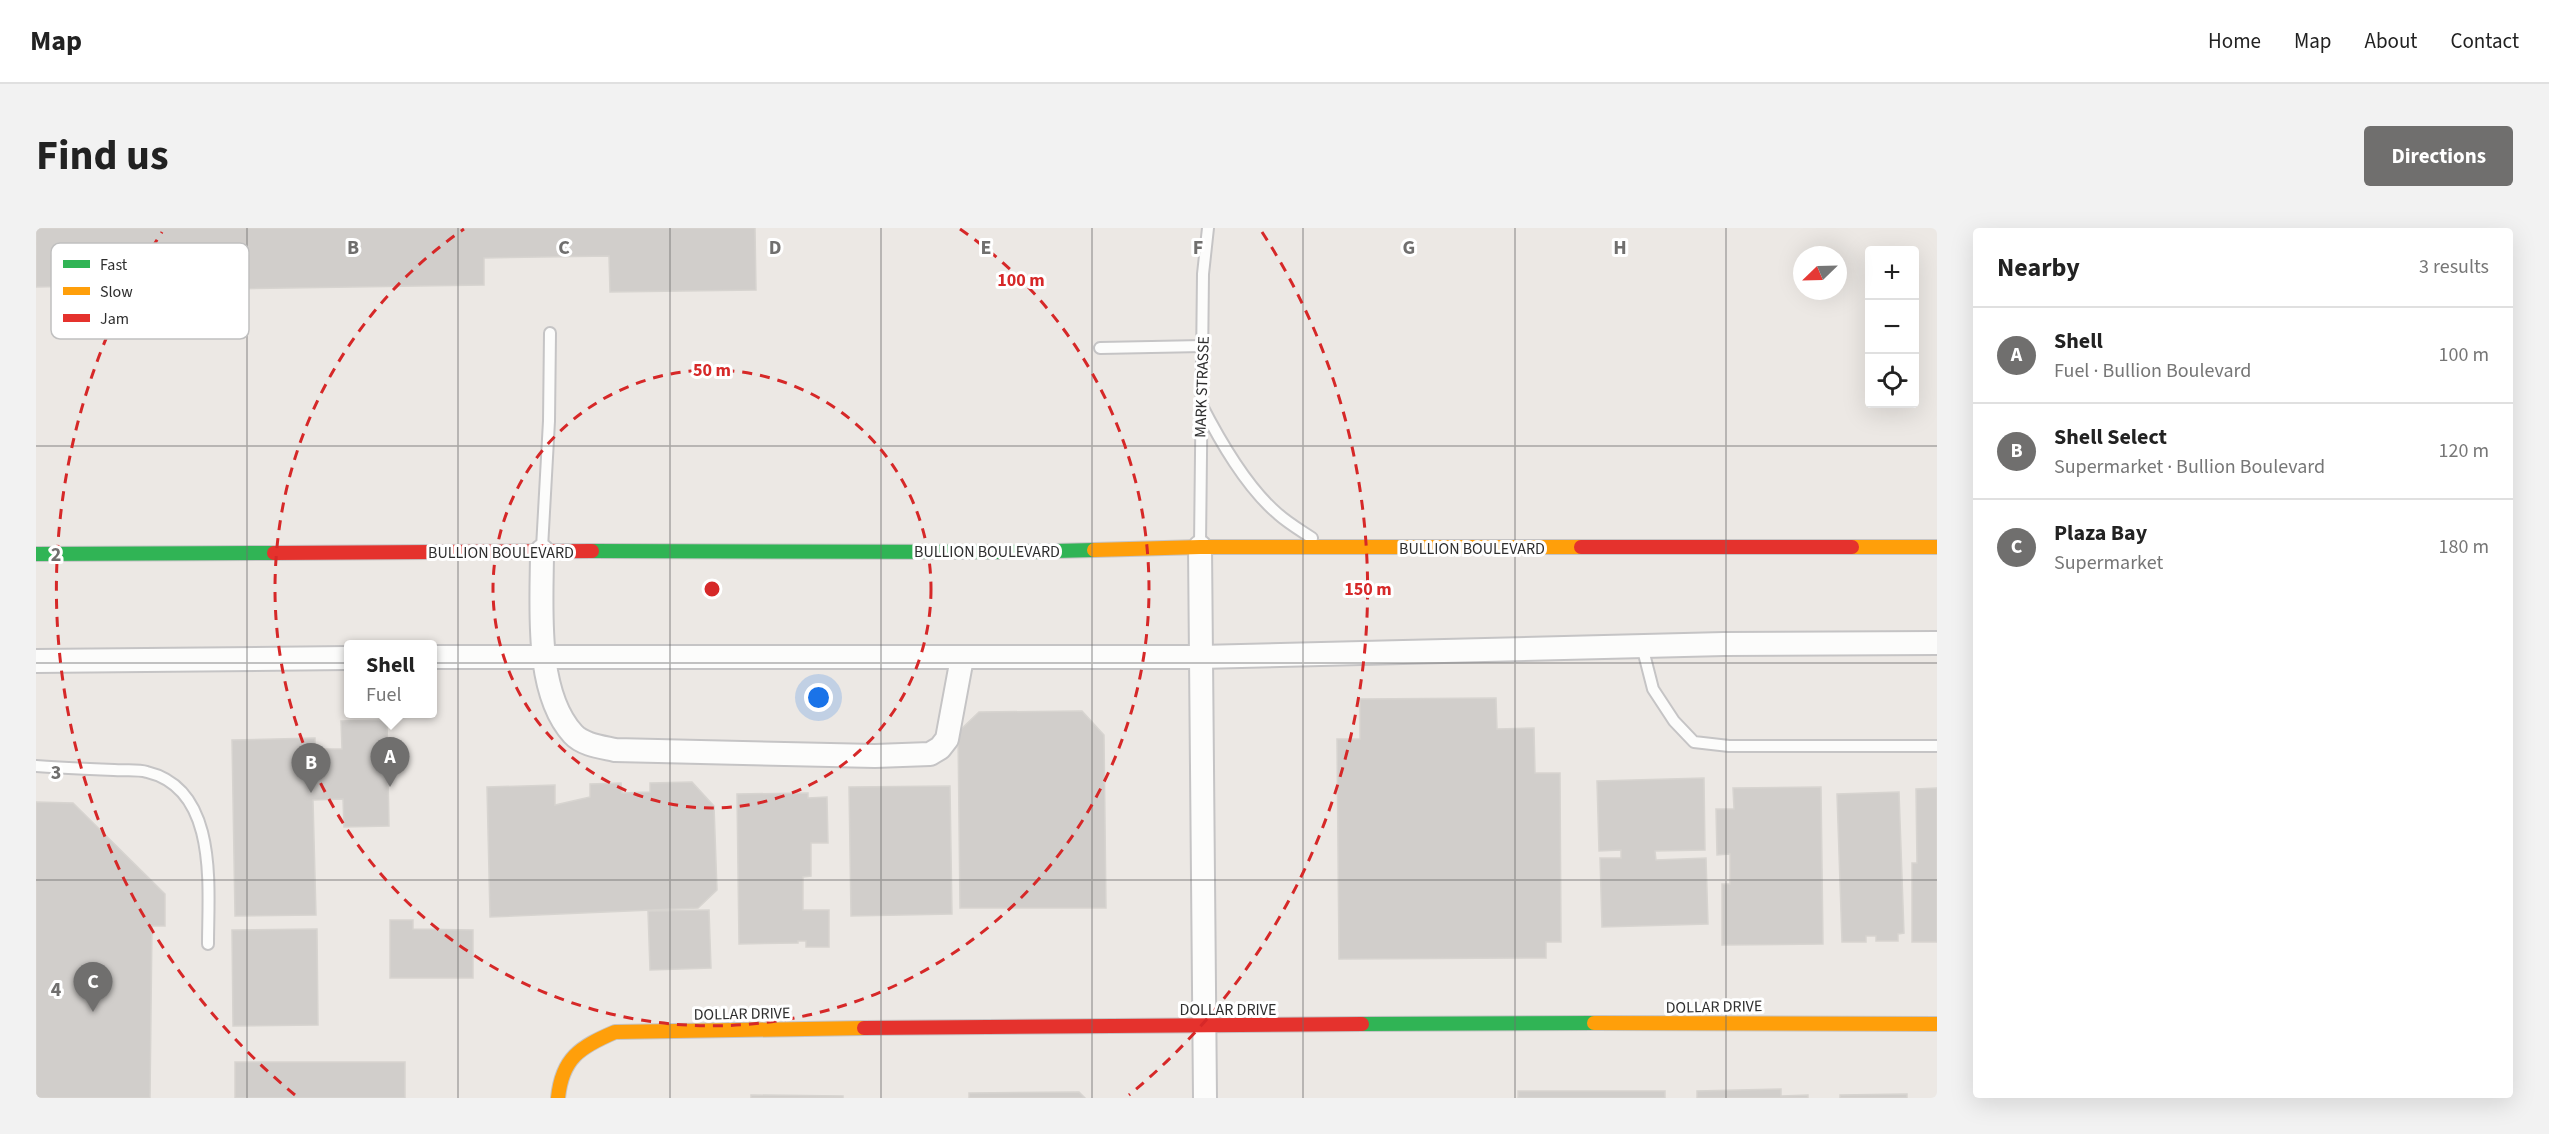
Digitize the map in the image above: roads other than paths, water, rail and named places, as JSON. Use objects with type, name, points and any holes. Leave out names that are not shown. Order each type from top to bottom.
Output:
[{"type":"street","name":"BULLION BOULEVARD","points":[[36,554],[542,551],[1015,552],[1200,547],[1937,547]]},
{"type":"street","points":[[1200,547],[1205,1098]]},
{"type":"street","points":[[542,551],[542,656],[552,694],[573,735],[594,745],[615,750],[875,756],[930,754],[940,748],[951,728],[962,658]]},
{"type":"street","points":[[437,657],[1200,657],[1642,646],[1937,643]]},
{"type":"street","points":[[36,661],[344,658]]},
{"type":"street","name":"DOLLAR DRIVE","points":[[558,1098],[565,1066],[575,1052],[588,1043],[615,1032],[1205,1025],[1798,1022],[1937,1024]]},
{"type":"lane","name":"MARK STRASSE","points":[[1200,547],[1203,274],[1208,228]]},
{"type":"lane","points":[[542,551],[549,421],[550,333]]},
{"type":"lane","points":[[1100,348],[1203,346]]},
{"type":"lane","points":[[1200,401],[1215,432],[1259,493],[1277,514],[1324,548]]},
{"type":"lane","points":[[1642,646],[1653,689],[1674,721],[1694,742],[1729,746],[1937,746]]},
{"type":"lane","points":[[36,766],[146,772],[166,779],[180,790],[194,808],[203,833],[208,875],[208,944]]},
{"type":"place","name":"Shell","points":[[390,787]]},
{"type":"place","name":"Shell Select","points":[[311,793]]},
{"type":"place","name":"Plaza Bay","points":[[93,1012]]}]
